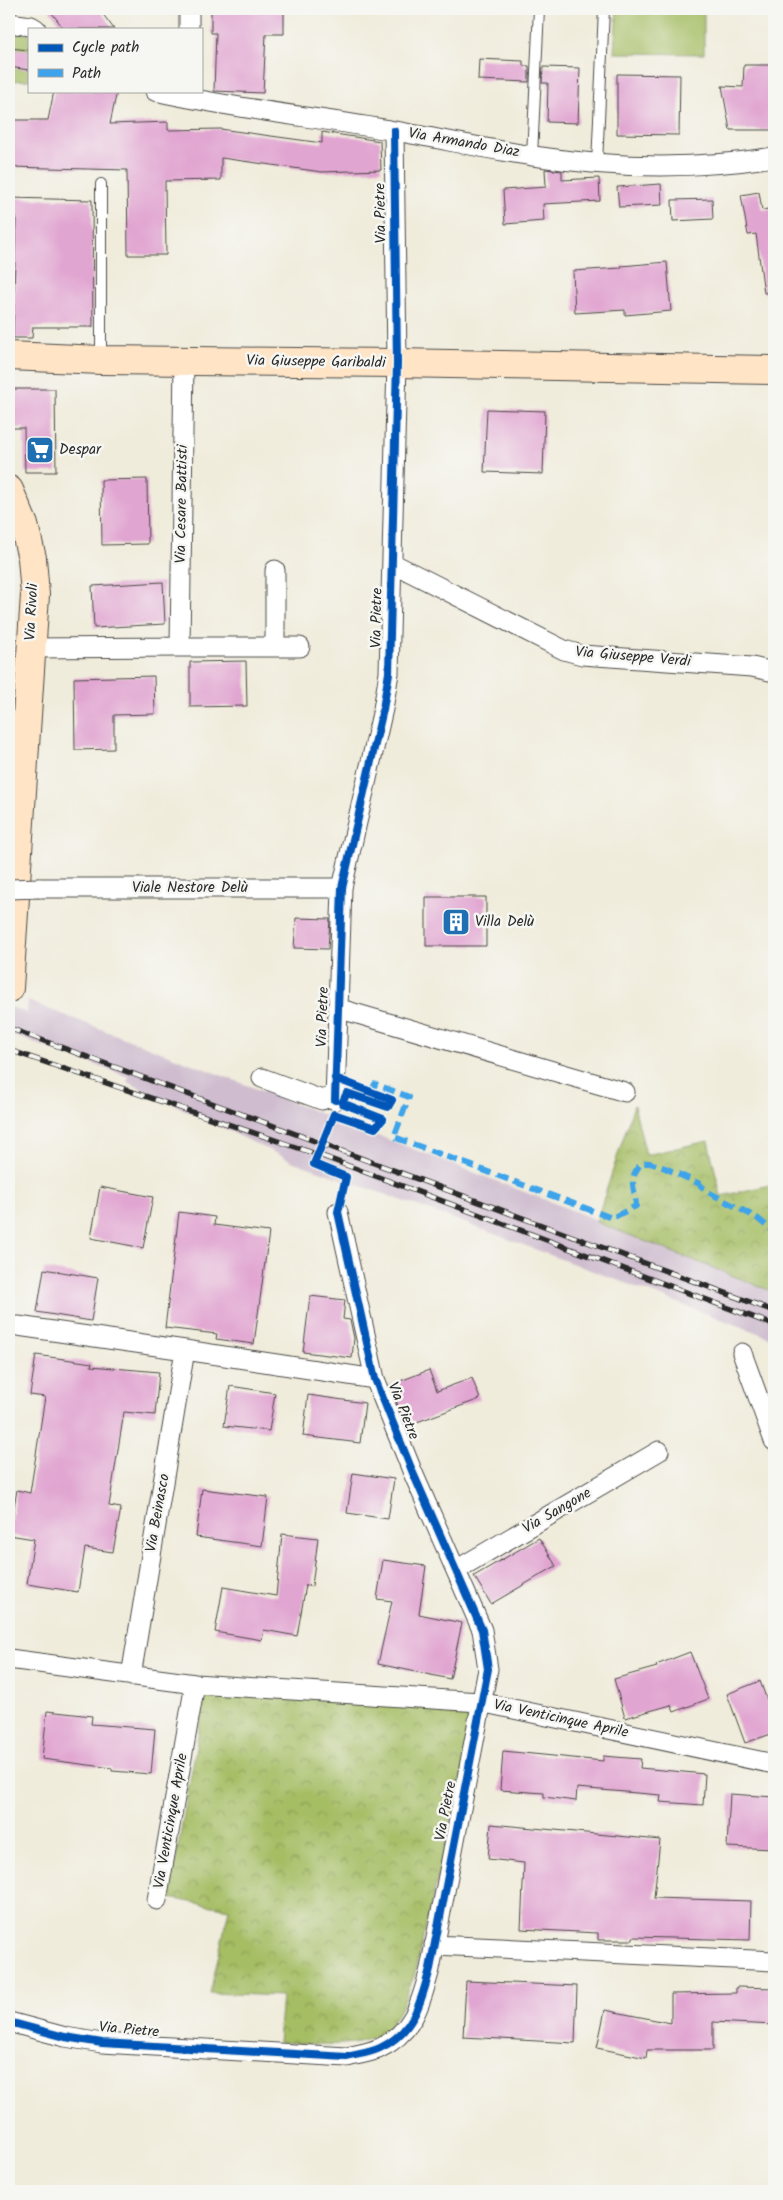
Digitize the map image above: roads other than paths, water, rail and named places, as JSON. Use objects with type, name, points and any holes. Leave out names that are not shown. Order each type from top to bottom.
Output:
[{"type":"street","points":[[189,9],[189,28]]},
{"type":"street","points":[[9,23],[32,21]]},
{"type":"street","name":"Via Armando Diaz","points":[[164,92],[192,95],[532,156],[597,164],[668,167],[734,163],[774,157]]},
{"type":"street","name":"Via Pietre","points":[[262,1078],[322,1100],[335,1098],[342,888],[383,708],[389,673],[397,363],[394,131]]},
{"type":"street","name":"Via Giuseppe Garibaldi","points":[[9,356],[101,360],[774,370]]},
{"type":"street","name":"Via Cesare Battisti","points":[[180,647],[184,360]]},
{"type":"street","name":"Via Rivoli","points":[[9,490],[24,525],[32,558],[36,595],[30,648],[9,988]]},
{"type":"street","name":"Via Rivoli","points":[[9,535],[30,648]]},
{"type":"street","name":"Via Giuseppe Verdi","points":[[392,563],[564,650],[582,655],[752,667],[774,672]]},
{"type":"street","points":[[275,570],[275,647]]},
{"type":"street","points":[[30,648],[300,647]]},
{"type":"street","name":"Viale Nestore Delù","points":[[9,889],[342,888]]},
{"type":"street","name":"Via Pietre","points":[[337,1008],[625,1092]]},
{"type":"street","name":"Via Pietre","points":[[9,2022],[65,2037],[102,2043],[347,2057],[380,2048],[397,2038],[420,2008],[488,1669],[482,1630],[413,1473],[375,1379],[338,1212]]},
{"type":"street","points":[[18,1326],[375,1379]]},
{"type":"street","name":"Via Beinasco","points":[[131,1676],[185,1350]]},
{"type":"street","points":[[742,1353],[774,1441]]},
{"type":"street","name":"Via Sangone","points":[[456,1570],[658,1451]]},
{"type":"street","name":"Via Venticinque Aprile","points":[[9,1659],[195,1684],[480,1702],[774,1764]]},
{"type":"street","name":"Via Venticinque Aprile","points":[[157,1900],[195,1684]]},
{"type":"street","points":[[434,1945],[774,1961]]},
{"type":"lane","points":[[532,156],[539,9]]},
{"type":"lane","points":[[597,164],[604,9]]},
{"type":"lane","points":[[101,184],[101,360]]},
{"type":"railway","points":[[9,1028],[774,1311]]},
{"type":"railway","points":[[9,1050],[322,1156],[774,1325]]},
{"type":"place","name":"Despar","points":[[40,450]]},
{"type":"place","name":"Villa Delù","points":[[456,922]]}]
